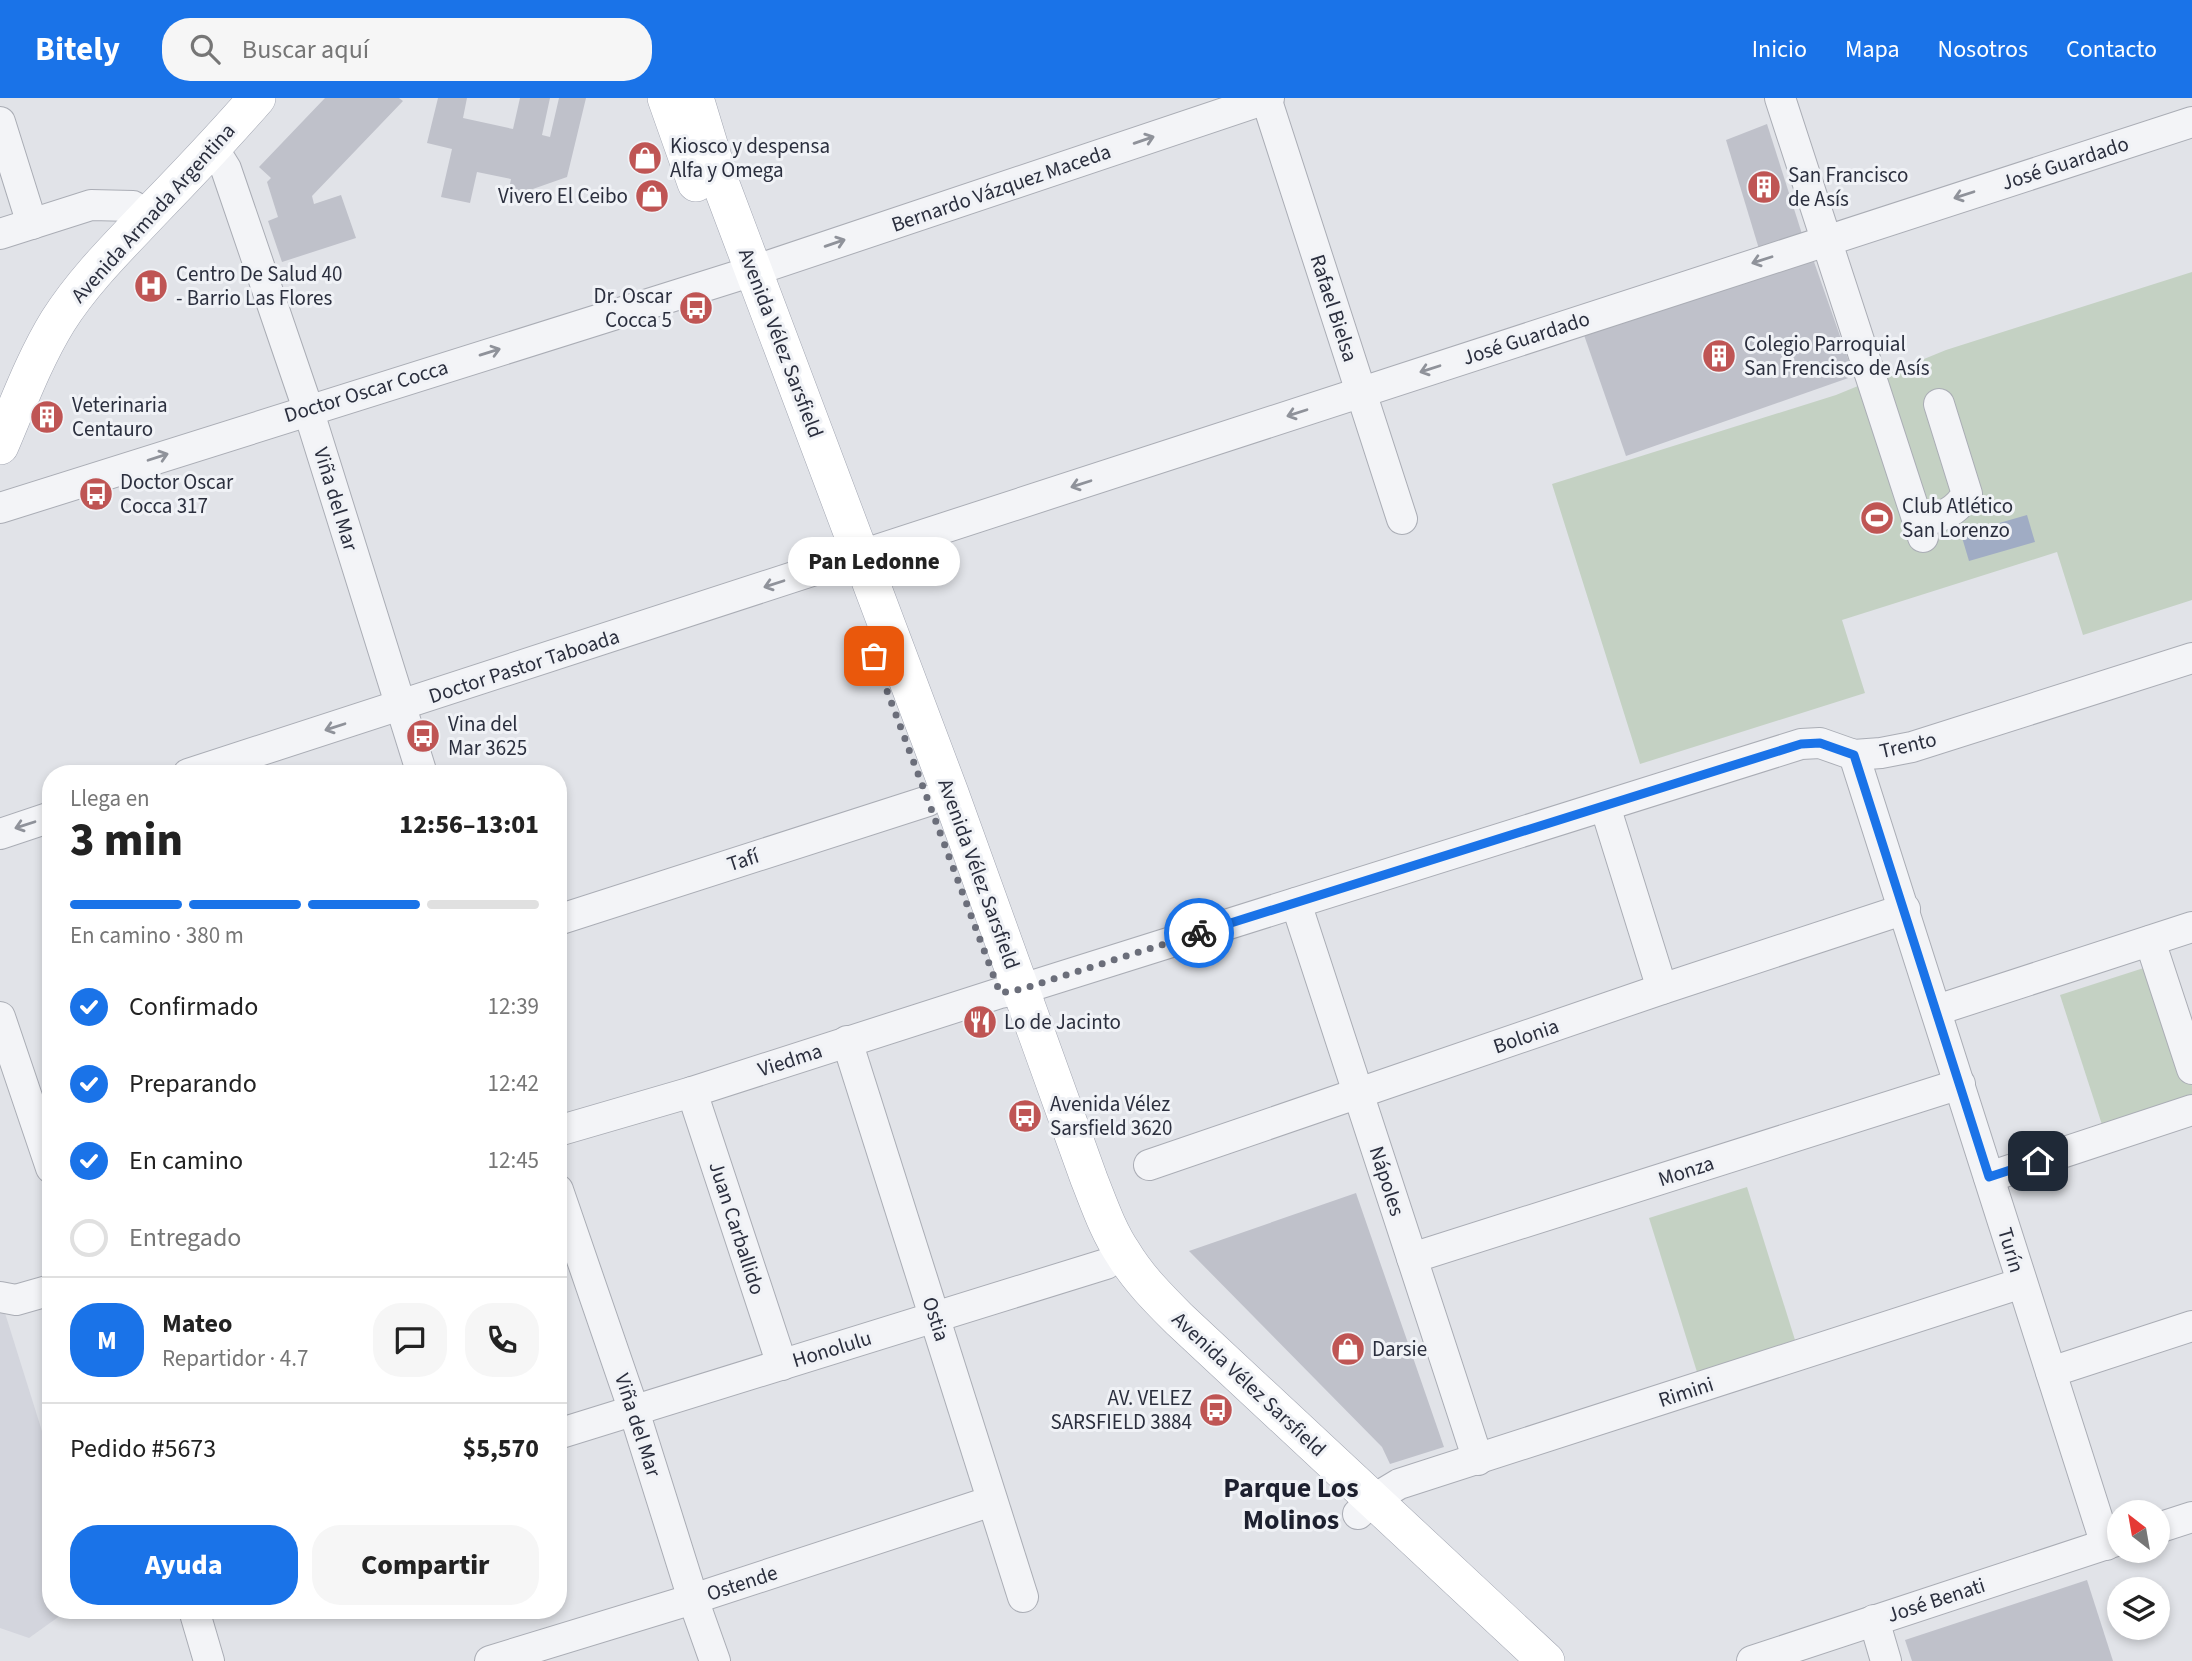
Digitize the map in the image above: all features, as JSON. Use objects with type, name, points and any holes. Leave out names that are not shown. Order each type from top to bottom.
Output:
[{"type":"main road","name":"Avenida Armada Argentina","points":[[0,446],[24,388],[58,321],[228,98]]},
{"type":"main road","name":"Avenida Armada Argentina","points":[[0,391],[38,322],[66,283],[141,211],[213,148],[257,98]]},
{"type":"main road","name":"Avenida Vélez Sarsfield","points":[[666,98],[682,146],[743,274],[850,560],[1011,991],[1071,1193],[1095,1245],[1121,1288],[1163,1334],[1546,1661]]},
{"type":"main road","name":"Avenida Vélez Sarsfield","points":[[695,98],[722,187],[743,274]]},
{"type":"main road","name":"Avenida Vélez Sarsfield","points":[[850,560],[928,801],[1122,1253],[1140,1278],[1179,1319],[1519,1661]]},
{"type":"street","name":"Bernardo Vázquez Maceda","points":[[743,274],[1267,98]]},
{"type":"street","name":"Rafael Bielsa","points":[[1267,98],[1402,519]]},
{"type":"street","points":[[1780,98],[1921,530],[1958,508],[1967,494],[1939,404]]},
{"type":"street","points":[[0,122],[32,224]]},
{"type":"street","name":"José Guardado","points":[[850,560],[2192,122]]},
{"type":"street","name":"Viña del Mar","points":[[213,148],[226,169],[308,409],[419,765]]},
{"type":"street","points":[[0,234],[90,205],[141,211]]},
{"type":"street","name":"Doctor Oscar Cocca","points":[[0,508],[743,274]]},
{"type":"street","name":"Doctor Pastor Taboada","points":[[216,765],[850,560]]},
{"type":"street","name":"Trento","points":[[1011,991],[1801,744],[1820,743],[1854,755],[1912,747],[2192,658]]},
{"type":"street","name":"Turín","points":[[1854,755],[2051,1372],[2107,1526]]},
{"type":"street","name":"Tafí","points":[[567,917],[928,801]]},
{"type":"street","points":[[1605,806],[1662,989]]},
{"type":"street","points":[[0,834],[42,820]]},
{"type":"street","name":"Nápoles","points":[[1296,903],[1478,1460]]},
{"type":"street","name":"Bolonia","points":[[1149,1165],[1662,989],[1905,909]]},
{"type":"street","points":[[1937,1010],[2192,927]]},
{"type":"street","points":[[2150,941],[2192,1069]]},
{"type":"street","name":"Viedma","points":[[567,1128],[692,1092],[1011,991]]},
{"type":"street","points":[[0,1017],[39,1090],[42,1110]]},
{"type":"street","name":"Ostia","points":[[847,1041],[1023,1597]]},
{"type":"street","name":"Monza","points":[[1412,1258],[1960,1084]]},
{"type":"street","name":"Juan Carballido","points":[[692,1092],[782,1365]]},
{"type":"street","points":[[1989,1177],[2192,1110]]},
{"type":"street","name":"Viña del Mar","points":[[567,1216],[715,1661]]},
{"type":"street","name":"Honolulu","points":[[567,1431],[1106,1264]]},
{"type":"street","name":"Rimini","points":[[1366,1507],[1399,1484],[2022,1283]]},
{"type":"street","points":[[0,1297],[16,1300],[42,1293]]},
{"type":"street","points":[[2051,1372],[2192,1326]]},
{"type":"street","name":"Ostende","points":[[490,1661],[524,1656],[992,1501]]},
{"type":"street","points":[[2170,1524],[2192,1517]]},
{"type":"street","name":"José Benati","points":[[1752,1661],[2107,1544]]},
{"type":"street","points":[[197,1619],[209,1661]]},
{"type":"street","points":[[1874,1620],[1886,1661]]},
{"type":"shaded area","points":[[0,1297],[42,1431],[42,1619],[55,1619],[29,1638],[0,1628]]},
{"type":"green space","name":"Club Atlético San Lorenzo","points":[[2192,272],[2192,600],[2083,635],[2057,552],[1842,620],[1865,693],[1640,764],[1552,484],[1836,395],[1946,350]]},
{"type":"green space","points":[[2153,965],[2192,1086],[2192,1106],[2105,1134],[2060,995]]},
{"type":"green space","points":[[1747,1187],[1795,1340],[1697,1372],[1649,1218]]},
{"type":"water","points":[[2027,515],[2035,542],[1969,561],[1961,534]]},
{"type":"building","points":[[325,98],[399,98],[403,101],[312,196],[314,204],[341,195],[356,238],[282,262],[268,221],[278,217],[267,182],[271,178],[259,167]]},
{"type":"building","points":[[438,98],[467,98],[463,118],[513,129],[520,98],[550,98],[542,135],[550,137],[559,98],[586,98],[567,177],[507,198],[511,179],[477,172],[470,203],[441,197],[452,149],[427,143]]},
{"type":"building","name":"San Francisco de Asís","points":[[1767,124],[1802,234],[1759,249],[1726,140]]},
{"type":"building","name":"Colegio Parroquial San Frencisco de Asís","points":[[1812,256],[1854,376],[1626,456],[1584,335]]},
{"type":"building","name":"Veterinaria Centauro","points":[[41,403],[61,409],[54,431],[34,426]]},
{"type":"building","name":"Darsie","points":[[1356,1193],[1444,1447],[1390,1464],[1382,1447],[1189,1251]]},
{"type":"building","points":[[2087,1580],[2113,1661],[1912,1661],[1905,1640]]},
{"type":"way so far","points":[[874,656],[1000,993],[1022,989],[1199,933]]},
{"type":"place","name":"Kiosco y despensa Alfa y Omega","points":[[645,158]]},
{"type":"place","name":"San Francisco de Asís","points":[[1764,187]]},
{"type":"place","name":"Vivero El Ceibo","points":[[652,196]]},
{"type":"place","name":"Centro De Salud 40 - Barrio Las Flores","points":[[151,286]]},
{"type":"place","name":"Dr. Oscar Cocca 5","points":[[696,308]]},
{"type":"place","name":"Colegio Parroquial San Frencisco de Asís","points":[[1719,356]]},
{"type":"place","name":"Veterinaria Centauro","points":[[47,417]]},
{"type":"place","name":"Doctor Oscar Cocca 317","points":[[96,494]]},
{"type":"place","name":"Club Atlético San Lorenzo","points":[[1877,518]]},
{"type":"place","name":"Pan Ledonne","points":[[874,656]]},
{"type":"place","name":"Vina del Mar 3625","points":[[423,736]]},
{"type":"place","name":"Lo de Jacinto","points":[[980,1022]]},
{"type":"place","name":"Avenida Vélez Sarsfield 3620","points":[[1025,1116]]},
{"type":"place","name":"Darsie","points":[[1348,1349]]},
{"type":"place","name":"AV. VELEZ SARSFIELD 3884","points":[[1216,1410]]},
{"type":"district","name":"Parque Los Molinos","points":[[1291,1503]]},
{"type":"route","points":[[1199,933],[1801,744],[1820,743],[1854,755],[1989,1177],[2038,1161]]}]
